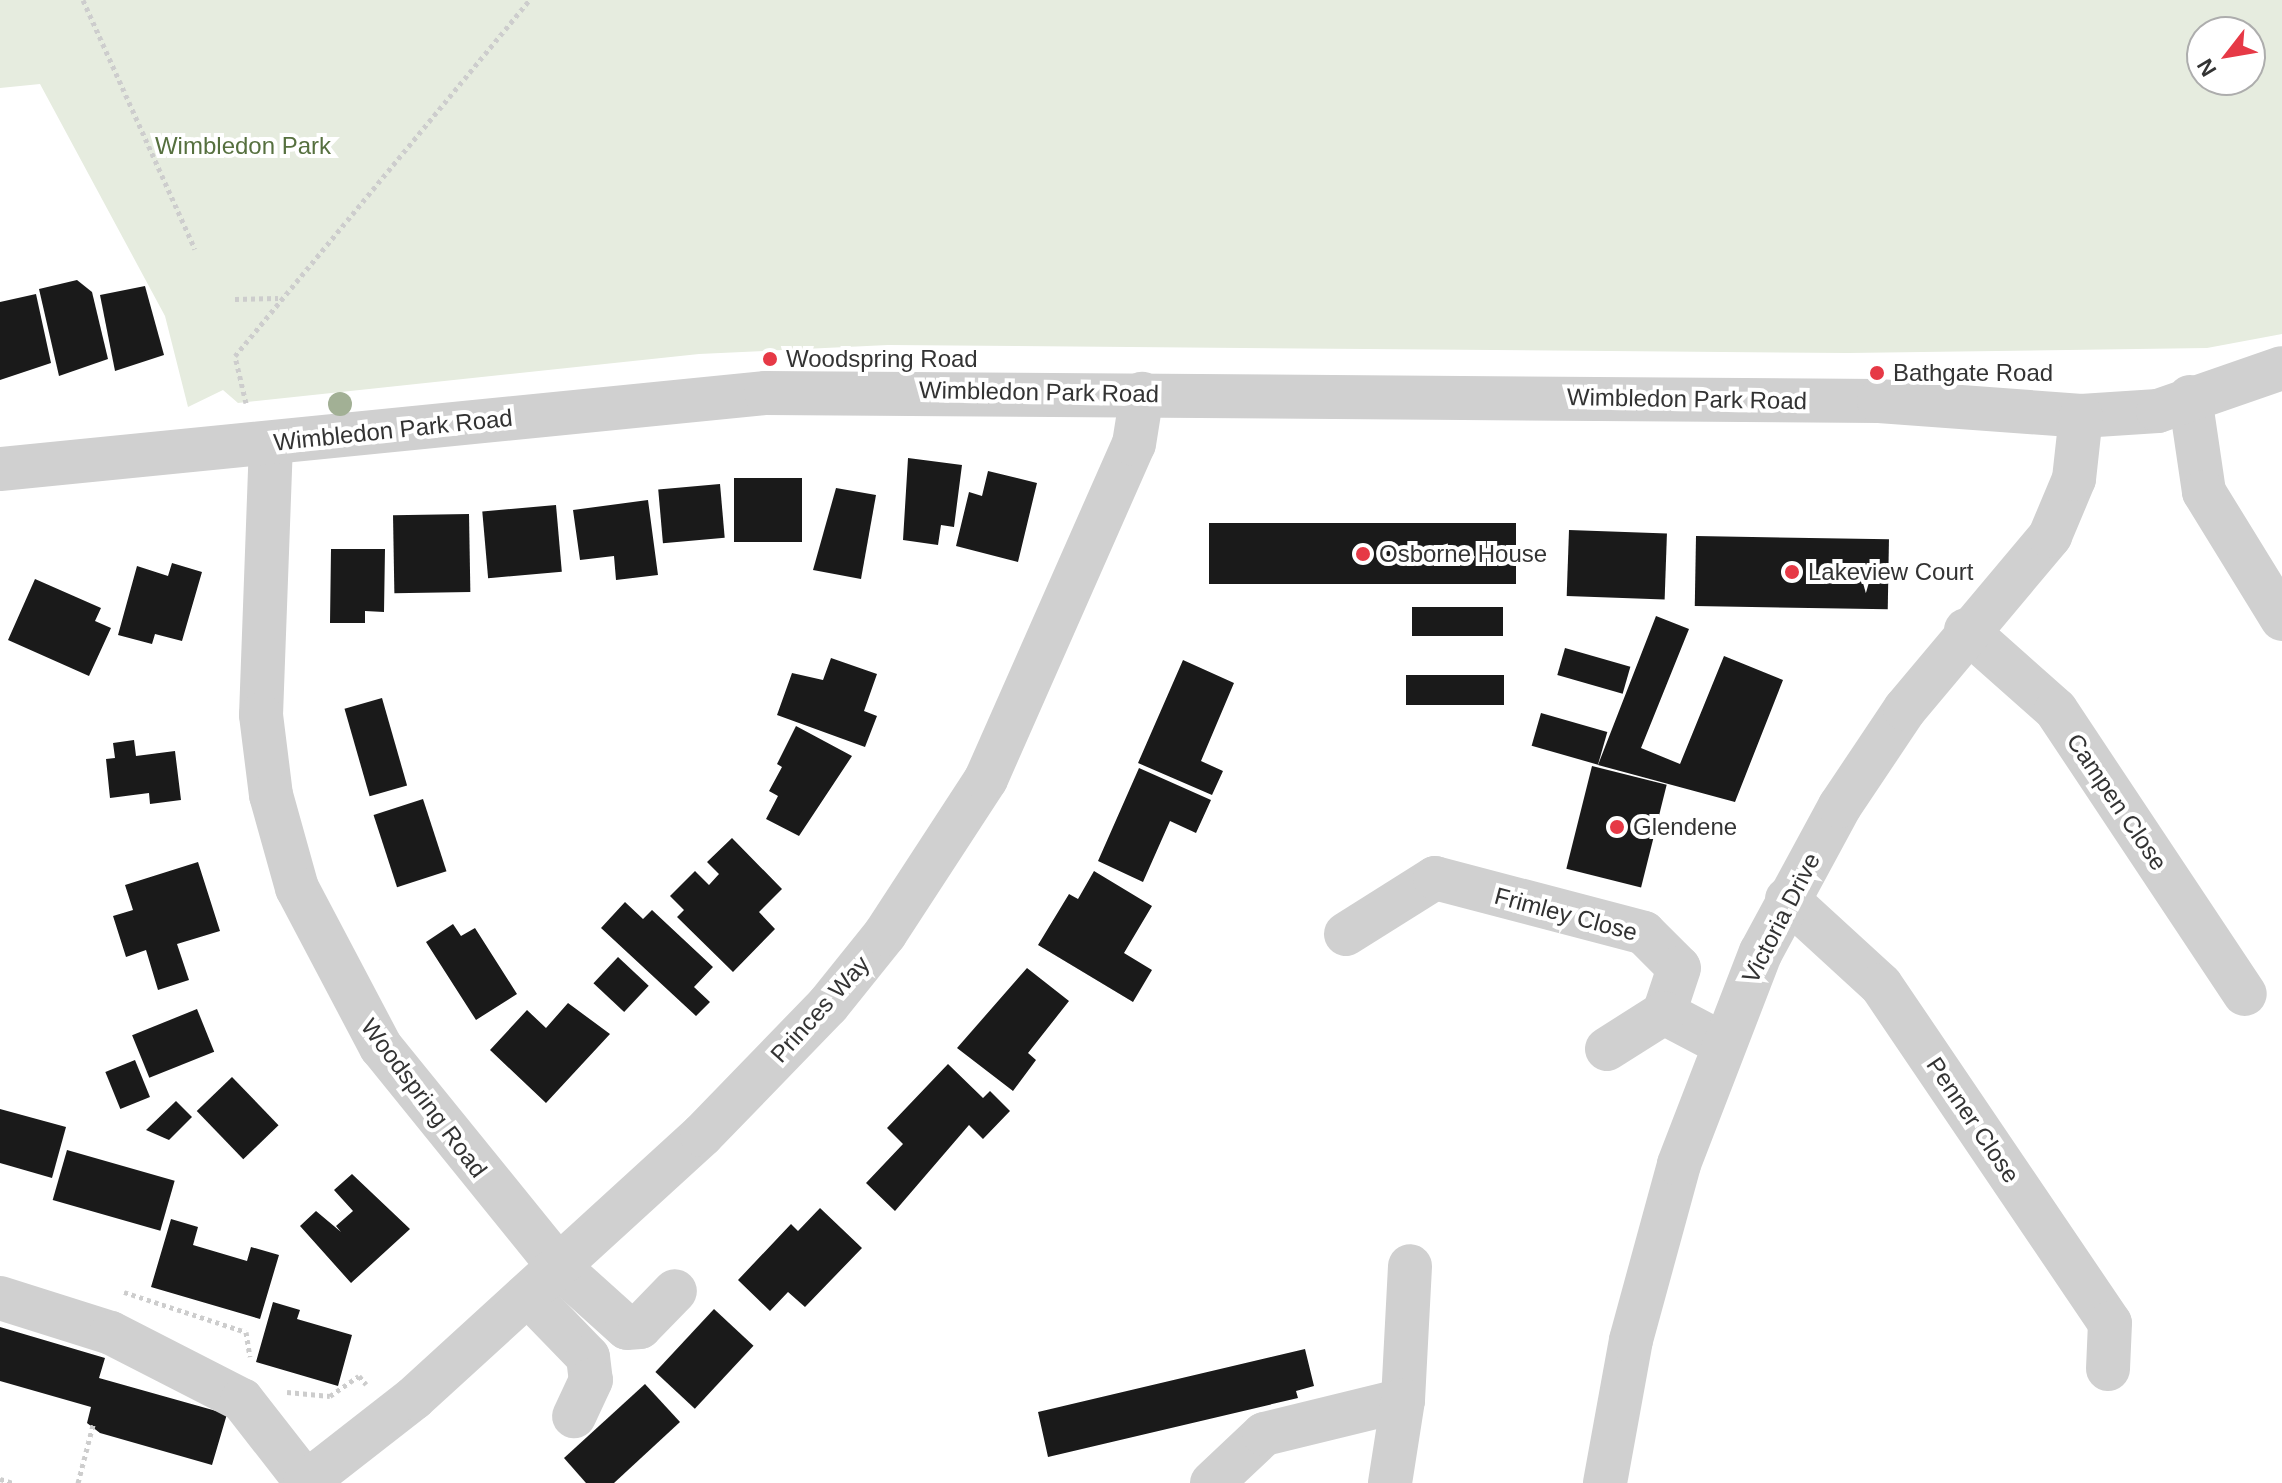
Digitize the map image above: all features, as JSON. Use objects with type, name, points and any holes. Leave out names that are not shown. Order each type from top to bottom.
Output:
[{"type":"street","name":"Wimbledon Park Road","points":[[0,469],[766,393],[1879,401],[2081,416],[2142,414],[2282,368]]},
{"type":"street","name":"Princes Way","points":[[305,1483],[393,1415],[559,1267],[828,1005],[939,857],[986,779],[1134,444],[1142,394]]},
{"type":"street","points":[[2190,397],[2204,492],[2282,619]]},
{"type":"street","name":"Victoria Drive","points":[[1605,1483],[1631,1340],[1721,1043],[1787,899],[1840,806],[1966,630],[2050,536],[2074,479],[2081,416]]},
{"type":"street","name":"Woodspring Road","points":[[271,443],[261,715],[271,795],[297,888],[381,1047],[559,1267],[627,1328],[640,1327],[675,1291]]},
{"type":"street","name":"Campen Close","points":[[1966,630],[2056,710],[2245,994]]},
{"type":"street","name":"Frimley Close","points":[[1346,934],[1435,878],[1644,933],[1679,968],[1664,1013]]},
{"type":"street","name":"Penner Close","points":[[1787,899],[1881,985],[2110,1323],[2108,1369]]},
{"type":"street","points":[[1607,1049],[1664,1013],[1721,1043]]},
{"type":"street","points":[[1390,1483],[1403,1400],[1410,1266]]},
{"type":"street","points":[[528,1295],[588,1357],[591,1380],[574,1416]]},
{"type":"street","points":[[0,1298],[111,1333],[242,1400],[305,1483]]},
{"type":"street","points":[[1212,1483],[1264,1434],[1403,1400]]},
{"type":"path","points":[[83,0],[195,249]]},
{"type":"path","points":[[247,406],[235,356],[279,298],[529,0]]},
{"type":"path","points":[[235,299],[279,298]]},
{"type":"path","points":[[111,1333],[124,1291],[246,1332],[252,1369]]},
{"type":"path","points":[[274,1387],[330,1396],[359,1376],[393,1415]]},
{"type":"path","points":[[78,1483],[93,1425]]},
{"type":"path","points":[[0,1479],[13,1483]]},
{"type":"green space","name":"Wimbledon Park","points":[[0,0],[2282,0],[2282,334],[2207,348],[1848,353],[888,345],[699,354],[238,403],[223,390],[188,407],[165,316],[40,84],[0,88]]},
{"type":"building","points":[[77,280],[92,292],[108,359],[59,376],[39,289]]},
{"type":"building","points":[[145,286],[164,355],[115,371],[100,295]]},
{"type":"building","points":[[36,294],[51,363],[0,380],[0,302]]},
{"type":"building","points":[[908,458],[962,465],[954,527],[941,525],[938,545],[903,540]]},
{"type":"building","points":[[988,471],[1037,483],[1018,562],[956,546],[969,492],[982,496]]},
{"type":"building","points":[[734,478],[802,478],[802,542],[734,542]]},
{"type":"building","points":[[720,484],[725,538],[663,543],[658,489]]},
{"type":"building","points":[[836,488],[876,495],[861,579],[813,570]]},
{"type":"building","points":[[648,500],[658,575],[616,580],[614,556],[580,560],[573,510]]},
{"type":"building","points":[[556,505],[562,572],[488,578],[482,511]]},
{"type":"building","points":[[469,514],[470,592],[394,593],[393,515]]},
{"type":"building","name":"Osborne House","points":[[1209,523],[1516,523],[1516,584],[1209,584]]},
{"type":"building","points":[[1569,530],[1667,533],[1665,599],[1567,596]]},
{"type":"building","name":"Lakeview Court","points":[[1696,536],[1889,539],[1888,609],[1695,606]]},
{"type":"building","points":[[331,549],[385,549],[384,612],[365,611],[365,623],[330,623]]},
{"type":"building","points":[[172,563],[202,572],[182,641],[155,634],[152,644],[118,635],[137,566],[168,576]]},
{"type":"building","points":[[35,579],[101,608],[95,621],[111,628],[89,676],[8,640]]},
{"type":"building","points":[[1412,607],[1503,607],[1503,636],[1412,636]]},
{"type":"building","points":[[1656,616],[1689,629],[1641,748],[1680,764],[1724,656],[1783,680],[1735,802],[1598,765]]},
{"type":"building","points":[[1565,648],[1630,667],[1623,694],[1557,675]]},
{"type":"building","points":[[831,658],[877,674],[864,711],[877,716],[865,747],[777,715],[792,673],[823,680]]},
{"type":"building","points":[[1183,660],[1234,683],[1201,761],[1223,771],[1212,795],[1138,763]]},
{"type":"building","points":[[1406,675],[1504,675],[1504,705],[1406,705]]},
{"type":"building","points":[[382,698],[407,785],[370,796],[345,709]]},
{"type":"building","points":[[1541,713],[1607,732],[1598,765],[1532,746]]},
{"type":"building","points":[[796,726],[852,756],[799,836],[766,819],[778,796],[769,791],[782,767],[777,764]]},
{"type":"building","points":[[134,740],[136,756],[175,751],[181,800],[150,804],[149,793],[110,798],[106,759],[115,758],[113,743]]},
{"type":"building","name":"Glendene","points":[[1592,766],[1667,785],[1641,887],[1566,869]]},
{"type":"building","points":[[1139,768],[1211,800],[1196,833],[1170,821],[1143,882],[1098,861]]},
{"type":"building","points":[[423,799],[446,871],[397,887],[374,815]]},
{"type":"building","points":[[732,838],[782,889],[759,912],[775,929],[733,972],[677,917],[684,910],[670,896],[695,871],[709,885],[719,874],[707,862]]},
{"type":"building","points":[[198,862],[220,931],[177,944],[189,980],[158,990],[146,950],[126,957],[113,916],[133,910],[125,885]]},
{"type":"building","points":[[1094,871],[1152,906],[1124,953],[1152,970],[1133,1002],[1038,945],[1069,894],[1078,899]]},
{"type":"building","points":[[625,902],[643,919],[652,910],[713,967],[694,987],[710,1002],[696,1016],[601,928]]},
{"type":"building","points":[[453,924],[461,936],[475,928],[517,994],[476,1020],[426,942]]},
{"type":"building","points":[[618,957],[649,986],[624,1012],[593,983]]},
{"type":"building","points":[[1027,968],[1069,1001],[1028,1053],[1036,1060],[1013,1091],[957,1048]]},
{"type":"building","points":[[568,1003],[610,1034],[546,1103],[490,1050],[527,1010],[546,1028]]},
{"type":"building","points":[[197,1009],[214,1052],[149,1078],[132,1035]]},
{"type":"building","points":[[135,1060],[150,1097],[120,1109],[105,1072]]},
{"type":"building","points":[[948,1064],[983,1098],[990,1091],[1010,1111],[983,1139],[969,1125],[895,1211],[866,1183],[903,1144],[887,1128]]},
{"type":"building","points":[[232,1077],[279,1125],[243,1159],[197,1111]]},
{"type":"building","points":[[176,1101],[192,1117],[169,1140],[146,1130]]},
{"type":"building","points":[[0,1109],[66,1127],[52,1178],[0,1163]]},
{"type":"building","points":[[67,1150],[175,1181],[160,1231],[53,1200]]},
{"type":"building","points":[[352,1174],[410,1229],[351,1283],[300,1226],[316,1211],[341,1232],[336,1226],[353,1211],[334,1190]]},
{"type":"building","points":[[820,1208],[862,1248],[805,1307],[788,1292],[770,1311],[738,1280],[791,1224],[798,1231]]},
{"type":"building","points":[[171,1219],[198,1227],[193,1245],[247,1261],[251,1247],[279,1255],[260,1319],[151,1287]]},
{"type":"building","points":[[273,1302],[300,1310],[297,1319],[352,1335],[338,1386],[256,1362]]},
{"type":"building","points":[[714,1309],[753,1346],[695,1409],[655,1372]]},
{"type":"building","points":[[0,1327],[105,1358],[99,1378],[227,1414],[212,1465],[100,1433],[87,1423],[91,1407],[0,1381]]},
{"type":"building","points":[[1305,1349],[1314,1386],[1296,1391],[1298,1398],[1048,1457],[1038,1412]]},
{"type":"building","points":[[645,1384],[680,1422],[614,1483],[586,1483],[564,1458]]},
{"type":"place","name":"Woodspring Road","points":[[770,359]]},
{"type":"place","name":"Bathgate Road","points":[[1877,373]]},
{"type":"place","name":"Osborne House","points":[[1363,554]]},
{"type":"place","name":"Lakeview Court","points":[[1792,572]]},
{"type":"place","name":"Glendene","points":[[1617,827]]}]
